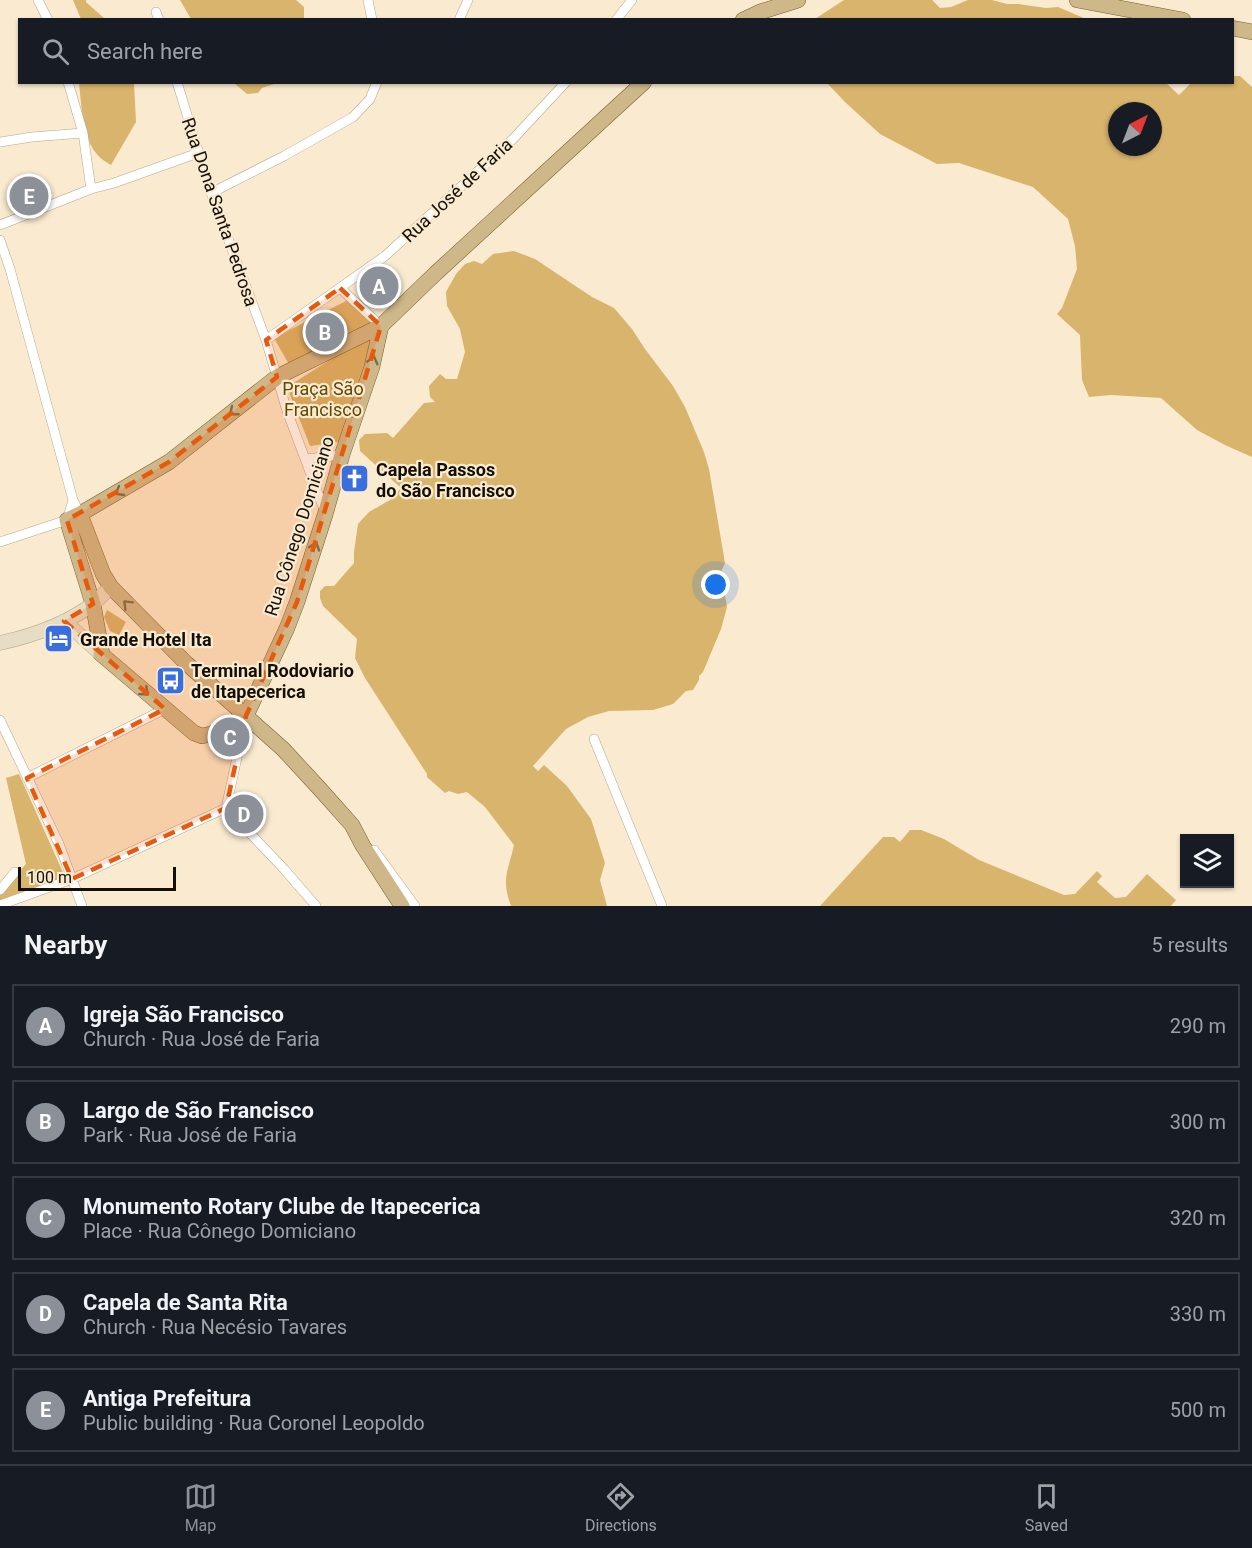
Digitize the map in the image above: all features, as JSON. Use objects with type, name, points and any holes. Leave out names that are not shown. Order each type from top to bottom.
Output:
[{"type":"main road","points":[[747,18],[798,0]]},
{"type":"main road","points":[[1077,0],[1172,18]]},
{"type":"main road","points":[[1234,28],[1252,32]]},
{"type":"main road","points":[[73,511],[169,462],[277,377],[381,326],[642,84]]},
{"type":"main road","name":"Rua Cônego Domiciano","points":[[246,716],[297,602],[342,455],[372,367],[381,326]]},
{"type":"main road","points":[[73,511],[111,587],[186,663],[283,749],[352,825],[402,906]]},
{"type":"main road","points":[[73,511],[101,654]]},
{"type":"main road","points":[[0,644],[24,638],[64,621],[93,604],[111,587]]},
{"type":"main road","points":[[64,621],[194,734],[202,736],[211,734],[246,716]]},
{"type":"street","points":[[38,0],[47,18]]},
{"type":"street","points":[[368,0],[372,18]]},
{"type":"street","points":[[460,18],[468,0]]},
{"type":"street","points":[[618,18],[632,0]]},
{"type":"street","points":[[69,84],[83,133],[94,188]]},
{"type":"street","name":"Rua Dona Santa Pedrosa","points":[[178,84],[211,193],[266,340],[287,411],[325,514]]},
{"type":"street","points":[[211,193],[284,156],[353,117],[369,99],[376,84]]},
{"type":"street","name":"Rua José de Faria","points":[[266,340],[385,256],[512,140],[564,84]]},
{"type":"street","points":[[0,142],[83,133]]},
{"type":"street","points":[[0,225],[94,188],[198,153]]},
{"type":"street","points":[[0,240],[10,269],[73,511],[0,542]]},
{"type":"street","points":[[340,288],[381,326]]},
{"type":"street","points":[[306,459],[342,455]]},
{"type":"street","points":[[27,778],[165,709]]},
{"type":"street","name":"Rua Cônego Domiciano","points":[[226,808],[246,716]]},
{"type":"street","points":[[0,720],[59,844],[82,906]]},
{"type":"street","points":[[594,739],[662,906]]},
{"type":"street","points":[[0,905],[72,879],[226,808],[316,906]]},
{"type":"street","points":[[352,825],[375,851],[414,906]]},
{"type":"street","points":[[0,890],[15,872]]},
{"type":"highlighted area","points":[[340,288],[381,326],[297,602],[246,716],[226,808],[72,879],[27,778],[165,709],[64,621],[93,604],[67,520],[169,462],[277,377],[266,340]]},
{"type":"green space","points":[[73,0],[86,0],[104,18],[81,18]]},
{"type":"green space","points":[[180,0],[296,0],[304,7],[304,18],[190,18]]},
{"type":"green space","points":[[844,0],[932,0],[940,8],[951,7],[968,0],[992,0],[1007,4],[1058,7],[1084,18],[817,18]]},
{"type":"green space","points":[[1234,76],[1240,76],[1252,87],[1252,457],[1197,430],[1161,398],[1111,395],[1089,397],[1082,380],[1080,335],[1057,314],[1062,308],[1077,269],[1075,246],[1068,219],[1033,187],[959,163],[937,164],[880,134],[828,84],[1167,84],[1179,95],[1190,84],[1234,84]]},
{"type":"green space","points":[[79,84],[134,84],[136,122],[111,165],[97,155],[88,138],[83,120]]},
{"type":"green space","points":[[235,84],[274,84],[262,88],[258,93],[247,94]]},
{"type":"green space","points":[[514,251],[535,259],[592,297],[614,308],[673,386],[685,407],[709,469],[725,563],[721,572],[727,607],[721,629],[693,690],[686,691],[673,704],[653,710],[609,711],[588,717],[566,729],[533,766],[538,771],[544,765],[567,786],[591,819],[605,863],[600,880],[607,906],[511,906],[506,882],[514,845],[485,807],[467,792],[458,794],[449,791],[445,793],[427,777],[365,678],[355,658],[357,639],[323,606],[320,598],[320,591],[325,586],[334,586],[354,563],[358,524],[369,512],[390,500],[401,488],[360,451],[359,440],[365,434],[387,433],[393,438],[424,403],[435,402],[430,397],[429,386],[440,374],[446,379],[457,379],[465,352],[460,329],[447,306],[446,292],[456,274],[465,264],[474,261],[482,264],[493,254]]},
{"type":"green space","points":[[348,300],[376,326],[291,368],[274,338]]},
{"type":"green space","name":"Praça São Francisco","points":[[374,332],[375,346],[339,442],[310,446],[287,387]]},
{"type":"green space","points":[[107,610],[126,622],[119,635],[110,631],[104,617]]},
{"type":"green space","points":[[19,774],[65,877],[0,902],[0,892],[26,864],[6,778]]},
{"type":"green space","points":[[910,830],[921,830],[944,839],[979,860],[1064,895],[1075,894],[1097,871],[1102,876],[1097,882],[1115,898],[1126,897],[1147,874],[1176,900],[1171,906],[820,906],[883,837],[894,837],[900,842]]},
{"type":"place","name":"Antiga Prefeitura","points":[[29,196]]},
{"type":"place","name":"Igreja São Francisco","points":[[379,286]]},
{"type":"place","name":"Largo de São Francisco","points":[[325,332]]},
{"type":"place","name":"Capela Passos do São Francisco","points":[[355,479]]},
{"type":"place","name":"Grande Hotel Ita","points":[[59,639]]},
{"type":"place","name":"Terminal Rodoviario de Itapecerica","points":[[170,680]]},
{"type":"place","name":"Monumento Rotary Clube de Itapecerica","points":[[230,737]]},
{"type":"place","name":"Capela de Santa Rita","points":[[244,814]]}]
